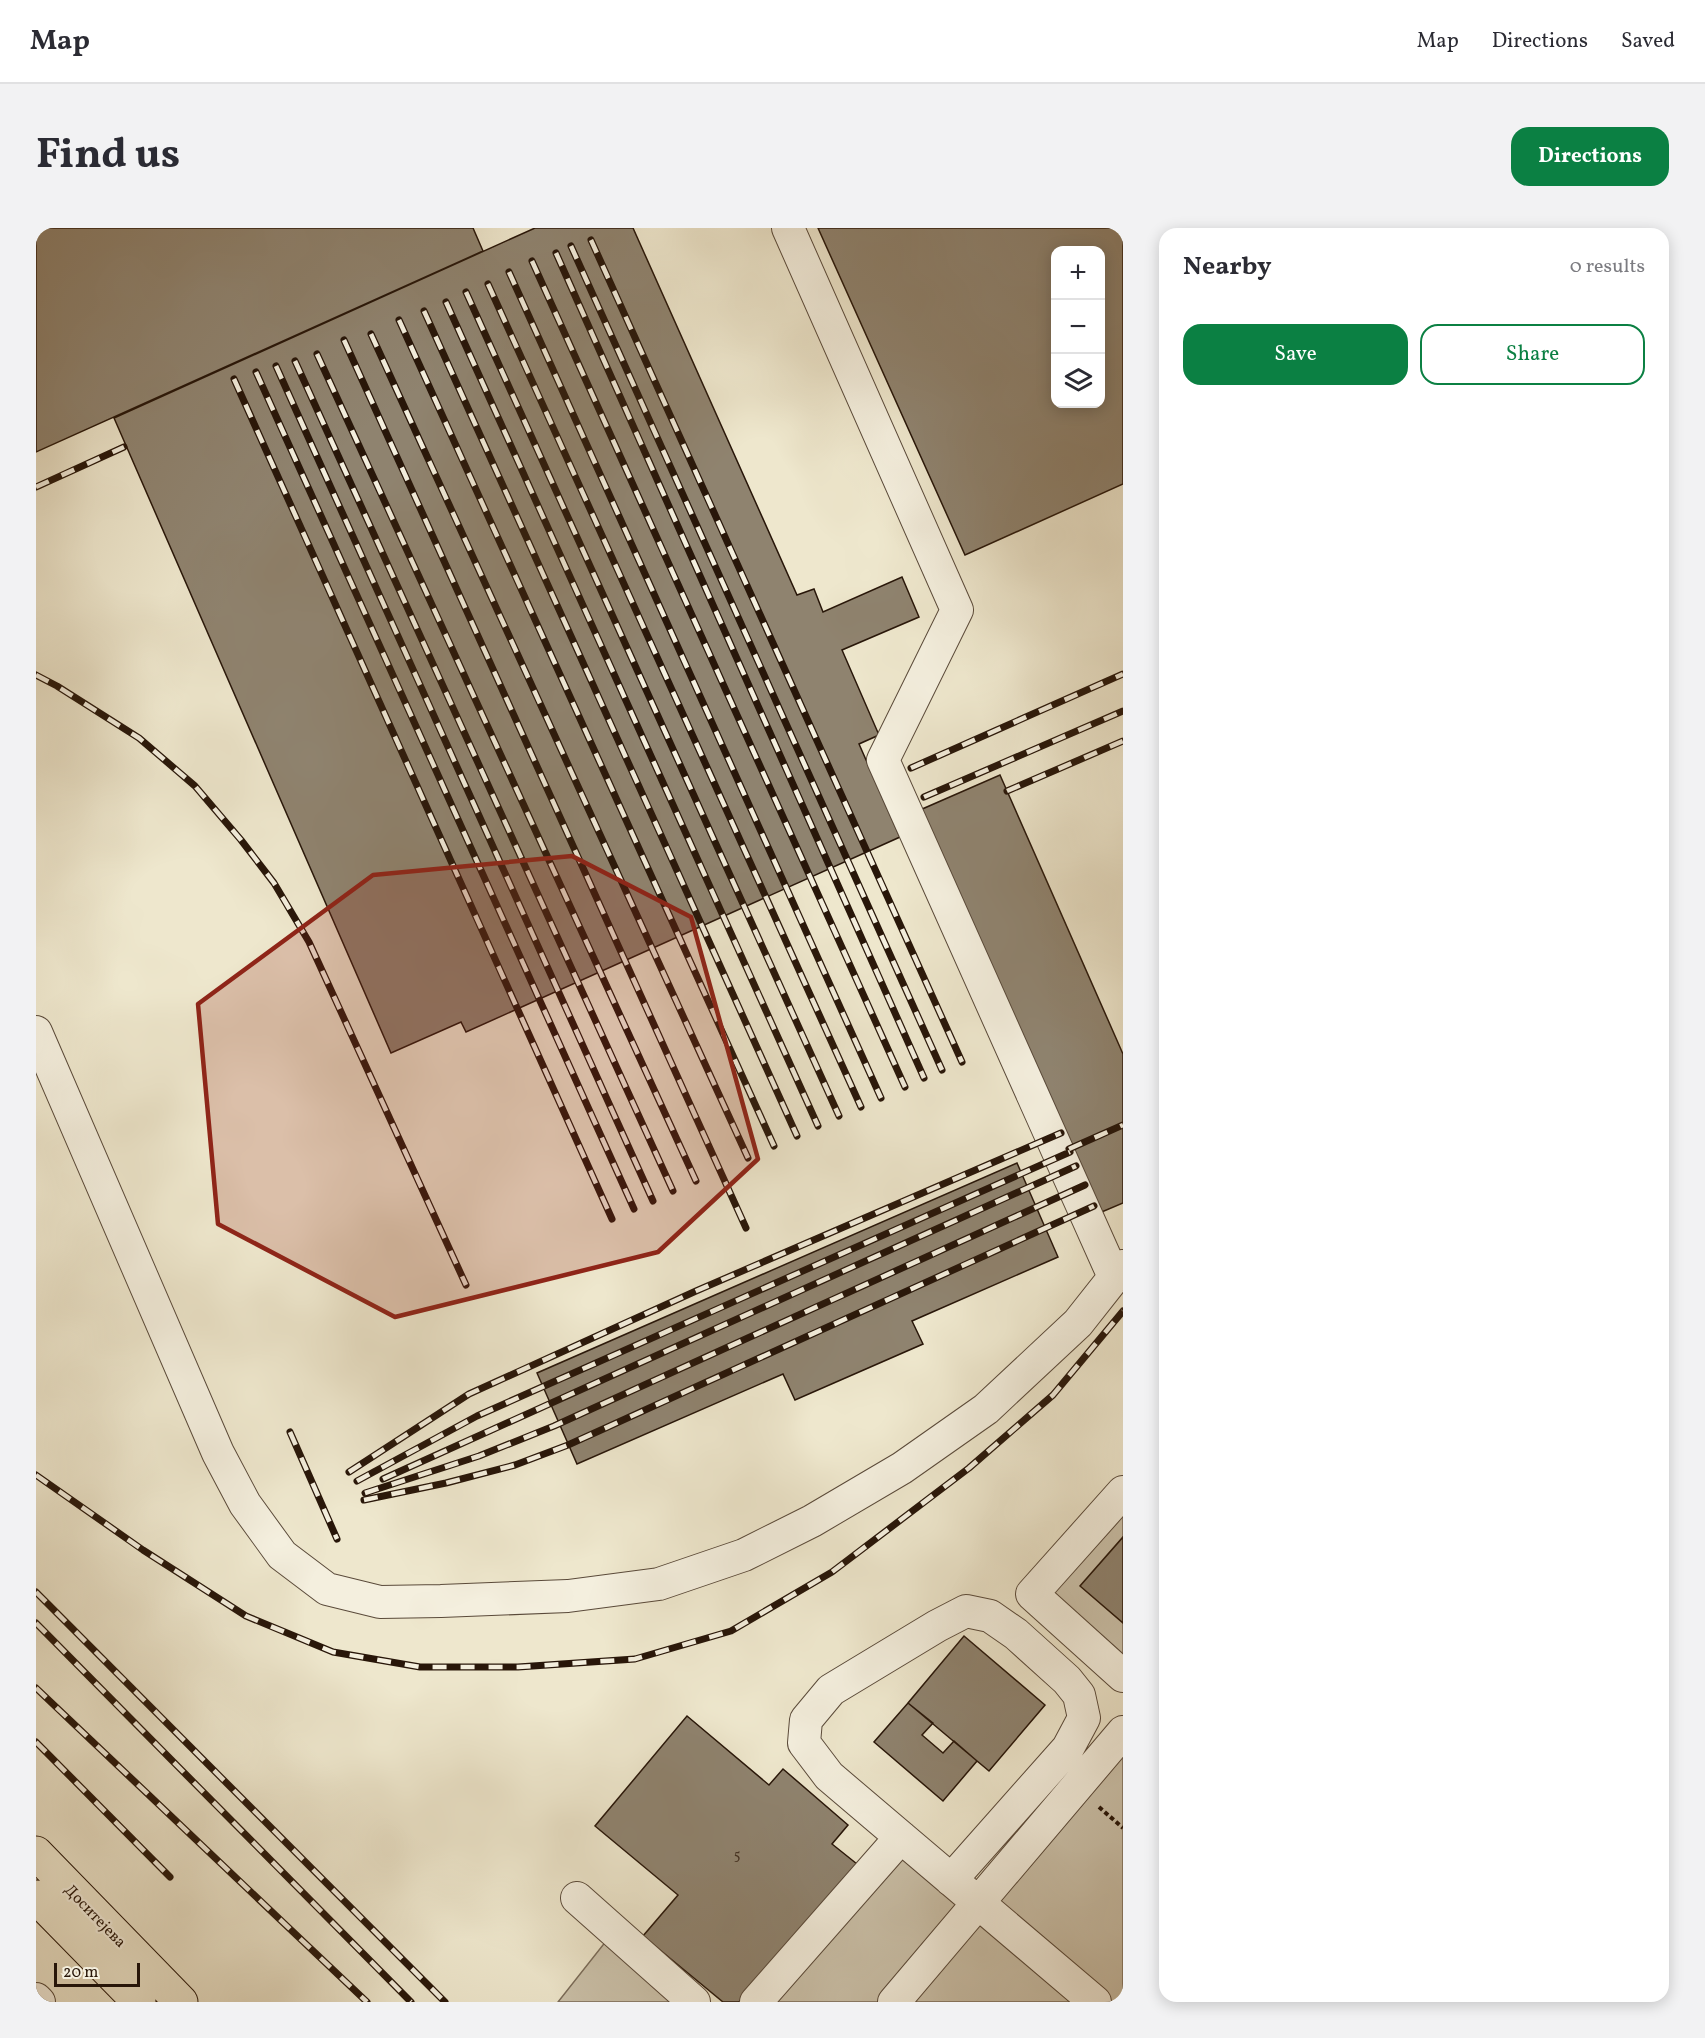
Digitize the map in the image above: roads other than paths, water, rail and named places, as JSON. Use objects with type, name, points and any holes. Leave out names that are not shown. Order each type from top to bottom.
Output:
[{"type":"main road","name":"Доситејева","points":[[36,1853],[182,2002]]},
{"type":"main road","name":"Доситејева","points":[[36,1897],[134,2000]]},
{"type":"lane","points":[[36,1032],[218,1453],[245,1504],[282,1555],[327,1589],[380,1602],[441,1602],[568,1596],[659,1584],[744,1555],[812,1521],[902,1468],[986,1409],[1078,1323],[1119,1272],[883,760],[957,610],[788,228]]},
{"type":"lane","points":[[1123,1492],[1032,1594],[1123,1676]]},
{"type":"lane","points":[[951,1880],[1068,1748],[1084,1718],[1079,1695],[1067,1680],[1016,1634],[990,1616],[966,1611],[831,1690],[806,1720],[804,1743],[829,1776],[901,1837],[951,1880],[978,1903],[1095,2002]]},
{"type":"lane","points":[[894,2002],[1123,1732]]},
{"type":"lane","points":[[756,2002],[901,1837]]},
{"type":"lane","points":[[577,1898],[694,2002]]},
{"type":"railway","points":[[591,240],[962,1062]]},
{"type":"railway","points":[[571,246],[942,1070]]},
{"type":"railway","points":[[556,253],[924,1078]]},
{"type":"railway","points":[[532,261],[905,1087]]},
{"type":"railway","points":[[509,272],[881,1098]]},
{"type":"railway","points":[[488,284],[861,1107]]},
{"type":"railway","points":[[466,292],[839,1116]]},
{"type":"railway","points":[[446,302],[818,1126]]},
{"type":"railway","points":[[424,311],[797,1136]]},
{"type":"railway","points":[[399,320],[774,1146]]},
{"type":"railway","points":[[371,334],[748,1158]]},
{"type":"railway","points":[[344,340],[746,1228]]},
{"type":"railway","points":[[317,354],[696,1181]]},
{"type":"railway","points":[[295,361],[673,1191]]},
{"type":"railway","points":[[276,366],[653,1201]]},
{"type":"railway","points":[[256,372],[634,1209]]},
{"type":"railway","points":[[234,379],[612,1219]]},
{"type":"railway","points":[[36,487],[124,447]]},
{"type":"railway","points":[[911,768],[1123,674]]},
{"type":"railway","points":[[36,675],[139,738],[195,786],[274,883],[309,942],[466,1285]]},
{"type":"railway","points":[[924,797],[1123,711]]},
{"type":"railway","points":[[1007,791],[1123,741]]},
{"type":"railway","points":[[1069,1149],[1123,1125]]},
{"type":"railway","points":[[349,1472],[469,1394],[696,1291],[1061,1133]]},
{"type":"railway","points":[[357,1481],[477,1416],[1070,1152]]},
{"type":"railway","points":[[383,1479],[1076,1166]]},
{"type":"railway","points":[[365,1493],[479,1456],[554,1426],[1085,1185]]},
{"type":"railway","points":[[364,1500],[446,1483],[515,1465],[568,1445],[1094,1206]]},
{"type":"railway","points":[[36,1475],[143,1550],[246,1616],[333,1652],[420,1667],[518,1667],[635,1659],[731,1631],[832,1572],[969,1468],[1053,1395],[1123,1311]]},
{"type":"railway","points":[[290,1432],[337,1539]]},
{"type":"railway","points":[[36,1592],[445,2002]]},
{"type":"railway","points":[[36,1623],[411,2002]]},
{"type":"railway","points":[[36,1688],[367,2002]]},
{"type":"railway","points":[[36,1742],[170,1877]]}]
